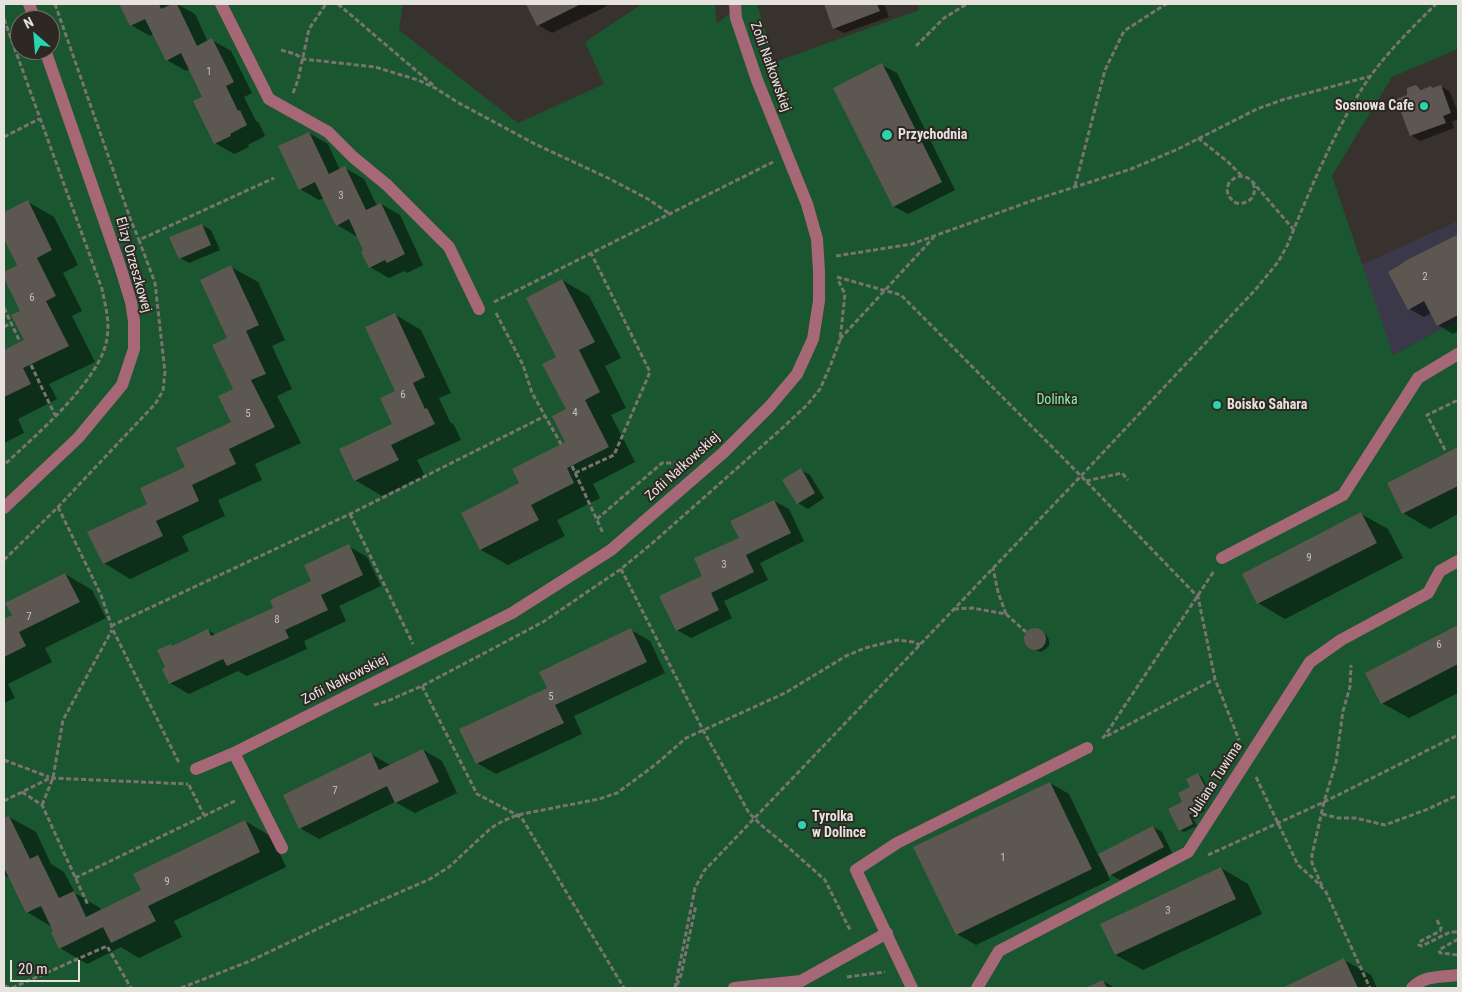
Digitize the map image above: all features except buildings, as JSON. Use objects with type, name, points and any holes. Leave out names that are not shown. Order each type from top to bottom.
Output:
[{"type":"street","points":[[221,4],[269,99],[328,132],[386,185],[449,247],[479,309]]},
{"type":"street","name":"Zofii Nałkowskiej","points":[[196,769],[234,753],[512,613],[611,550],[723,453],[770,406],[797,374],[813,339],[819,302],[817,239],[807,204],[757,80],[736,18],[735,4]]},
{"type":"street","name":"Elizy Orzeszkowej","points":[[4,508],[78,438],[122,385],[134,349],[134,321],[131,302],[49,60]]},
{"type":"street","points":[[1222,558],[1343,495],[1418,378],[1458,354]]},
{"type":"street","name":"Juliana Tuwima","points":[[976,988],[999,950],[1188,852],[1310,662],[1341,640],[1428,593],[1440,571],[1458,561]]},
{"type":"street","points":[[912,988],[856,870],[897,843],[1086,748]]},
{"type":"street","points":[[234,753],[282,848]]},
{"type":"street","points":[[734,988],[801,981],[887,933]]},
{"type":"street","points":[[1412,988],[1419,981],[1428,977],[1458,975]]},
{"type":"path","points":[[56,4],[139,240]]},
{"type":"path","points":[[290,100],[298,80],[309,29],[326,4]]},
{"type":"path","points":[[338,4],[437,89],[457,102],[535,144],[601,174],[648,199],[670,214]]},
{"type":"path","points":[[916,46],[944,18],[967,4]]},
{"type":"path","points":[[1075,187],[1104,70],[1124,31],[1166,4]]},
{"type":"path","points":[[675,988],[695,888],[708,866],[1082,476],[1256,289],[1278,262],[1287,246],[1337,134],[1363,88],[1394,48],[1436,4]]},
{"type":"path","points":[[4,19],[102,289],[107,314],[108,339],[100,360],[80,390],[4,465]]},
{"type":"path","points":[[281,50],[295,54],[303,59],[375,67],[418,80],[437,89]]},
{"type":"path","points":[[836,256],[895,248],[934,237],[1131,169],[1257,109],[1282,100],[1371,76]]},
{"type":"path","points":[[4,137],[39,119]]},
{"type":"path","points":[[1198,138],[1228,162],[1241,176]]},
{"type":"path","points":[[479,309],[776,161]]},
{"type":"path","points":[[1253,183],[1255,188],[1253,197],[1245,203],[1236,203],[1229,197],[1227,187],[1232,179],[1236,176],[1248,178],[1253,183],[1294,230]]},
{"type":"path","points":[[250,189],[274,178]]},
{"type":"path","points":[[840,340],[934,237]]},
{"type":"path","points":[[575,473],[614,455],[650,372],[591,253]]},
{"type":"path","points":[[837,277],[900,295],[1082,476],[1198,597],[1210,658]]},
{"type":"path","points":[[492,303],[523,364],[532,393],[561,444]]},
{"type":"path","points":[[4,308],[20,342]]},
{"type":"path","points":[[4,327],[11,324]]},
{"type":"path","points":[[31,365],[55,415]]},
{"type":"path","points":[[1445,450],[1428,415],[1458,400]]},
{"type":"path","points":[[42,805],[51,778],[63,720],[112,628],[350,514],[545,416]]},
{"type":"path","points":[[597,519],[662,462],[688,463]]},
{"type":"path","points":[[572,466],[611,550]]},
{"type":"path","points":[[1086,481],[1122,474],[1128,480]]},
{"type":"path","points":[[58,507],[101,596],[112,628],[181,768]]},
{"type":"path","points":[[350,514],[420,659]]},
{"type":"path","points":[[1104,737],[1222,558]]},
{"type":"path","points":[[993,568],[998,592],[1006,614],[1026,632]]},
{"type":"path","points":[[621,569],[703,730],[748,813],[825,880],[859,948]]},
{"type":"path","points":[[953,609],[972,608],[1006,614]]},
{"type":"path","points":[[181,988],[250,961],[332,922],[430,880],[449,867],[491,828],[503,821],[517,815],[599,799],[617,793],[655,765],[686,738],[785,693],[846,656],[865,648],[897,640],[920,645]]},
{"type":"path","points":[[1351,665],[1350,687],[1343,711],[1336,762],[1324,802],[1312,855],[1312,863],[1370,988]]},
{"type":"path","points":[[1086,748],[1214,679]]},
{"type":"path","points":[[422,686],[476,794],[523,820],[624,988]]},
{"type":"path","points":[[1206,856],[1324,802],[1458,736]]},
{"type":"path","points":[[4,760],[51,778],[197,785]]},
{"type":"path","points":[[185,776],[204,816]]},
{"type":"path","points":[[4,801],[51,778]]},
{"type":"path","points":[[22,792],[42,805],[88,905]]},
{"type":"path","points":[[75,878],[254,792]]},
{"type":"path","points":[[1322,814],[1338,818],[1355,818],[1385,825],[1428,809],[1458,795]]},
{"type":"path","points":[[1293,856],[1298,865],[1324,891]]},
{"type":"path","points":[[675,988],[681,975],[696,905]]},
{"type":"path","points":[[1438,920],[1441,928],[1440,931],[1419,942],[1419,945],[1422,946],[1450,932],[1458,932]]},
{"type":"path","points":[[1458,939],[1439,950],[1440,953],[1458,955]]},
{"type":"path","points":[[4,986],[12,988],[107,946],[131,988]]},
{"type":"path","points":[[848,977],[891,971],[902,967]]},
{"type":"shaded area","points":[[1458,221],[1458,320],[1393,355],[1350,270]]},
{"type":"green space","name":"Dolinka","points":[[4,4],[403,4],[399,30],[518,123],[604,84],[585,42],[642,4],[715,4],[717,24],[740,4],[757,4],[775,62],[919,10],[918,4],[1458,4],[1458,49],[1392,77],[1332,176],[1393,355],[1458,320],[1458,988],[4,988]]},
{"type":"place","name":"Sosnowa Cafe","points":[[1424,106]]},
{"type":"place","name":"Przychodnia","points":[[887,135]]},
{"type":"place","name":"Boisko Sahara","points":[[1217,405]]},
{"type":"place","name":"Tyrolka w Dolince","points":[[802,825]]}]
